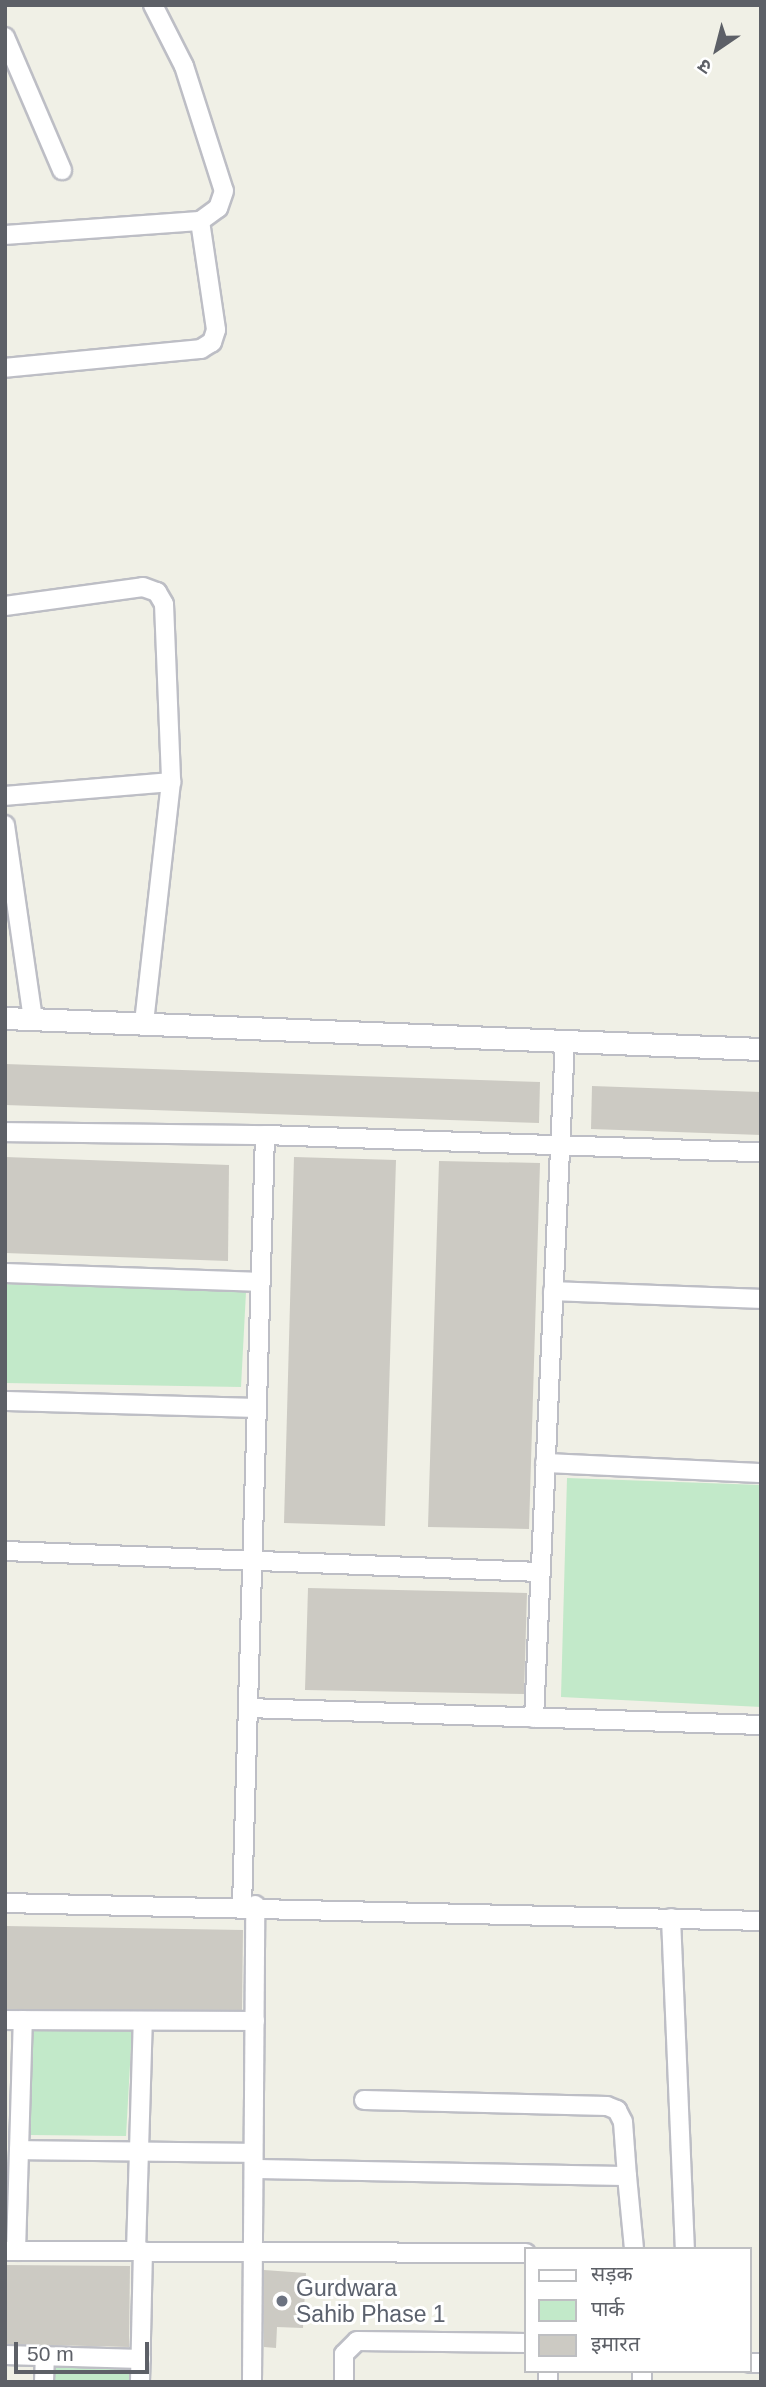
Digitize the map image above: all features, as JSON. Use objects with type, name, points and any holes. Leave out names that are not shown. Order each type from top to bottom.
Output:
[{"type":"street","points":[[5,235],[200,222],[218,208],[224,191],[184,66],[153,5]]},
{"type":"street","points":[[5,37],[12,64],[62,170]]},
{"type":"street","points":[[5,368],[201,349],[212,342],[216,330],[200,222]]},
{"type":"street","points":[[5,606],[143,587],[157,593],[164,604],[171,782],[144,1023]]},
{"type":"street","points":[[5,796],[171,782]]},
{"type":"street","points":[[5,825],[33,1018]]},
{"type":"street","points":[[5,1018],[761,1049]]},
{"type":"street","points":[[534,1718],[565,1041]]},
{"type":"street","points":[[5,1132],[265,1135],[761,1152]]},
{"type":"street","points":[[251,2382],[255,2021],[248,1905],[248,1708],[265,1135]]},
{"type":"street","points":[[5,1273],[261,1282]]},
{"type":"street","points":[[553,1291],[761,1299]]},
{"type":"street","points":[[5,1401],[257,1408]]},
{"type":"street","points":[[545,1463],[761,1473]]},
{"type":"street","points":[[5,1551],[540,1572]]},
{"type":"street","points":[[248,1708],[761,1726]]},
{"type":"street","points":[[5,1903],[248,1905],[761,1921]]},
{"type":"street","points":[[671,1918],[685,2247]]},
{"type":"street","points":[[255,2021],[14,2020],[19,2150],[11,2251],[524,2253]]},
{"type":"street","points":[[140,2382],[139,2152],[143,2021]]},
{"type":"street","points":[[364,2100],[607,2106],[617,2110],[624,2122],[634,2247]]},
{"type":"street","points":[[19,2150],[139,2152],[253,2161],[627,2176]]},
{"type":"street","points":[[344,2382],[344,2354],[357,2341],[524,2343]]},
{"type":"street","points":[[5,2356],[141,2359]]},
{"type":"street","points":[[44,2382],[45,2356]]},
{"type":"green space","points":[[6,1284],[246,1292],[241,1387],[5,1383]]},
{"type":"green space","points":[[567,1478],[761,1485],[761,1707],[561,1697]]},
{"type":"green space","points":[[32,2027],[132,2029],[126,2136],[30,2135]]},
{"type":"green space","points":[[50,2360],[129,2362],[129,2382],[50,2382]]},
{"type":"building","points":[[5,1064],[540,1082],[539,1123],[5,1105]]},
{"type":"building","points":[[592,1086],[761,1092],[761,1135],[591,1129]]},
{"type":"building","points":[[5,1157],[229,1165],[228,1261],[5,1253]]},
{"type":"building","points":[[294,1157],[396,1160],[385,1526],[284,1523]]},
{"type":"building","points":[[439,1161],[540,1163],[529,1529],[428,1527]]},
{"type":"building","points":[[308,1588],[527,1593],[524,1694],[305,1690]]},
{"type":"building","points":[[5,1926],[243,1930],[242,2010],[5,2009]]},
{"type":"building","points":[[5,2265],[130,2266],[129,2347],[5,2344]]},
{"type":"building","points":[[264,2270],[306,2273],[303,2328],[277,2327],[276,2348],[264,2347]]},
{"type":"place","name":"Gurdwara Sahib Phase 1","points":[[282,2301]]}]
